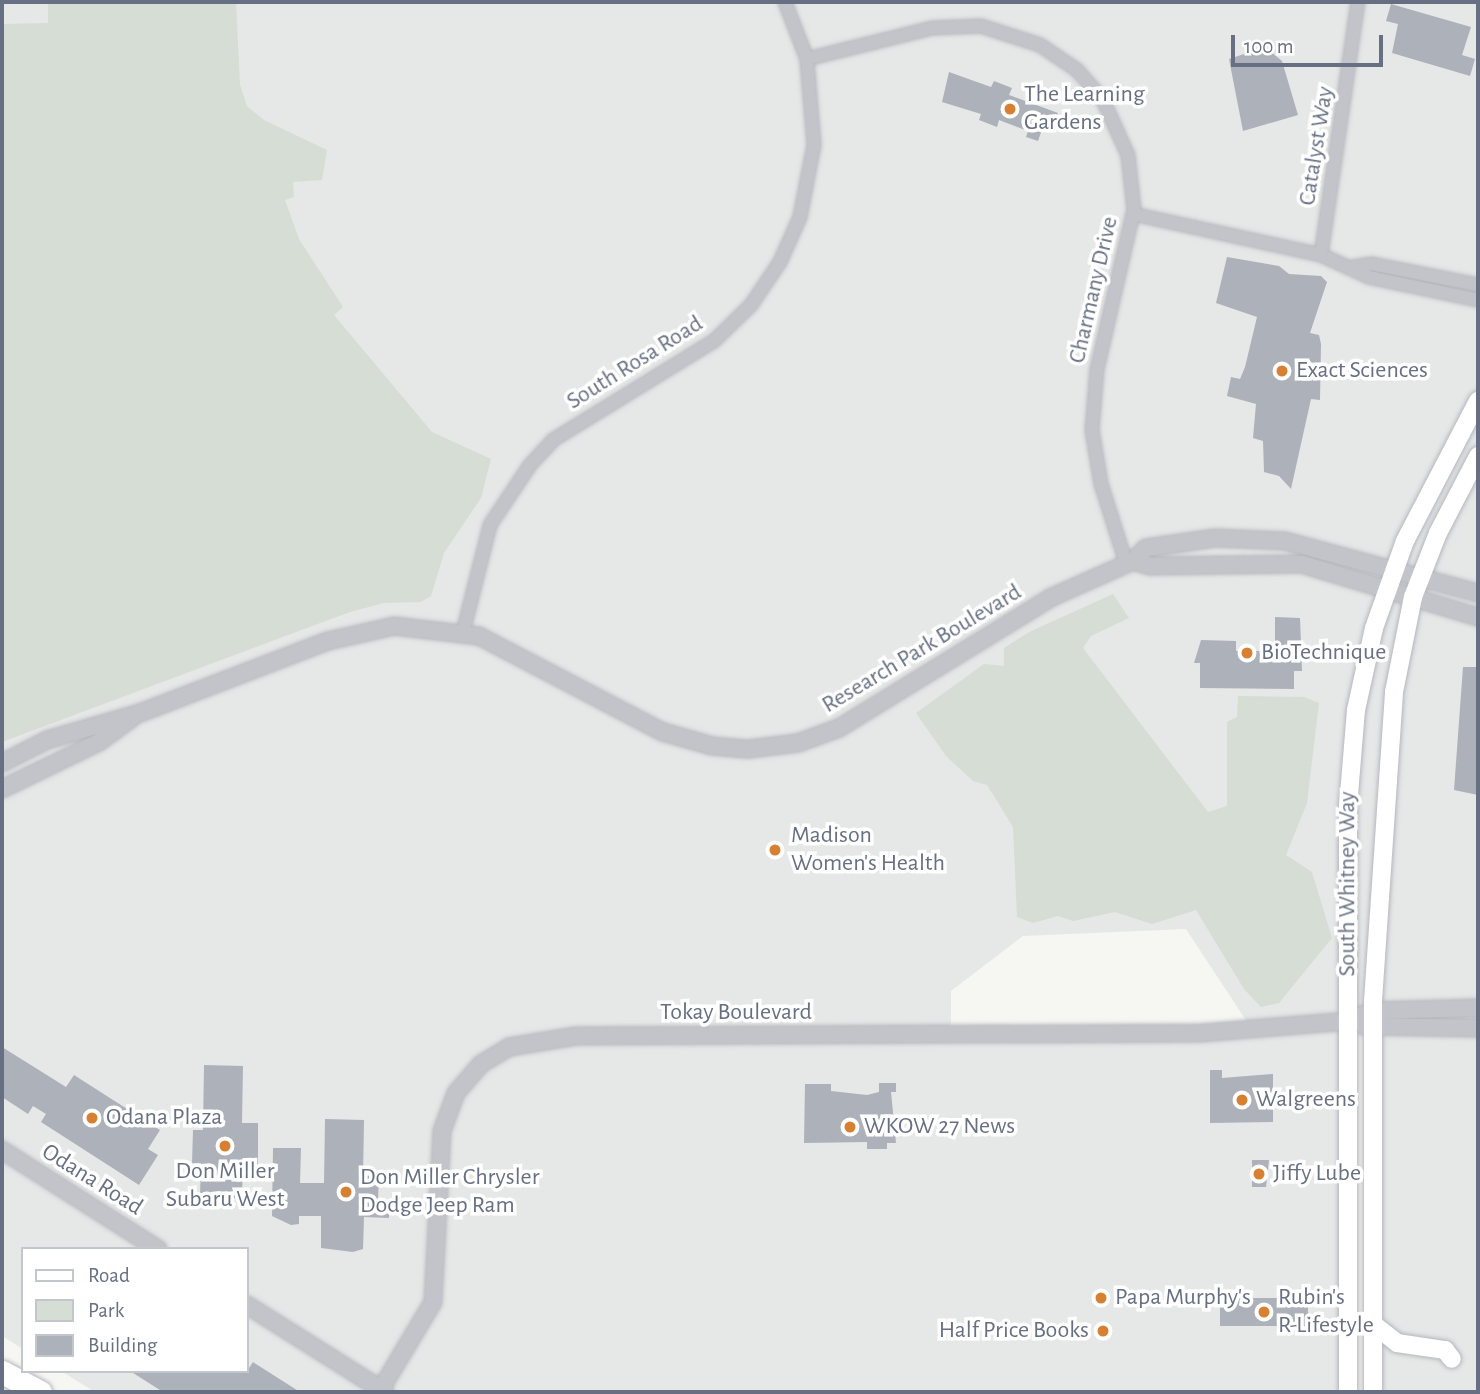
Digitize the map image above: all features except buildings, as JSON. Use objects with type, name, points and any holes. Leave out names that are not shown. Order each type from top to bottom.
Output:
[{"type":"highway","points":[[2,1372],[40,1392]]},
{"type":"main road","name":"South Whitney Way","points":[[1348,1392],[1350,759],[1363,670],[1394,569],[1419,510],[1478,401]]},
{"type":"main road","name":"South Whitney Way","points":[[1373,1389],[1373,1011],[1394,692],[1413,597],[1420,577],[1478,456]]},
{"type":"main road","points":[[1348,1315],[1373,1359]]},
{"type":"main road","points":[[1373,1324],[1397,1343],[1445,1350],[1452,1359]]},
{"type":"main road","points":[[1348,1356],[1373,1389]]},
{"type":"street","name":"South Rosa Road","points":[[463,632],[490,525],[530,465],[553,440],[714,341],[751,305],[780,262],[800,217],[813,159],[807,59],[785,2]]},
{"type":"street","name":"Catalyst Way","points":[[1321,255],[1358,2]]},
{"type":"street","name":"Charmany Drive","points":[[807,59],[948,26],[1000,29],[1031,40],[1077,70],[1112,115],[1128,155],[1133,214],[1092,413],[1097,469],[1129,562]]},
{"type":"street","points":[[1133,214],[1321,255],[1369,276],[1478,300]]},
{"type":"street","points":[[1353,267],[1372,264],[1478,285]]},
{"type":"street","name":"Research Park Boulevard","points":[[2,763],[81,727],[140,713],[352,634],[415,626],[463,632],[500,645],[684,740],[729,748],[774,747],[839,728],[1050,598],[1129,562],[1146,548],[1245,538],[1314,545],[1478,593]]},
{"type":"street","points":[[1129,562],[1151,566],[1302,564],[1478,617]]},
{"type":"street","name":"Research Park Boulevard","points":[[2,789],[99,742],[140,713]]},
{"type":"street","name":"Tokay Boulevard","points":[[383,1391],[433,1301],[447,1118],[464,1084],[509,1047],[576,1036],[1115,1035],[1348,1021],[1373,1011],[1478,1008]]},
{"type":"street","name":"Tokay Boulevard","points":[[1348,1021],[1373,1030],[1478,1028]]},
{"type":"street","name":"Odana Road","points":[[2,1150],[155,1247]]},
{"type":"street","points":[[248,1306],[383,1391]]},
{"type":"shaded area","points":[[2,2],[1478,2],[1478,1008],[1373,1011],[1347,1024],[1348,1392],[95,1392],[64,1373],[248,1373],[248,1247],[21,1247],[21,1348],[2,1336]],"holes":[[[1186,929],[1251,1028],[951,1035],[951,991],[1023,936]]]},
{"type":"shaded area","points":[[1373,1028],[1478,1028],[1478,1392],[1373,1392]]},
{"type":"green space","points":[[48,2],[236,2],[240,85],[247,106],[264,120],[327,150],[322,180],[293,182],[294,197],[285,200],[299,239],[343,307],[334,315],[432,432],[491,459],[481,498],[444,553],[431,596],[421,602],[384,603],[350,612],[2,742],[2,24],[48,23]]},
{"type":"green space","points":[[1113,594],[1129,618],[1091,636],[1083,648],[1208,812],[1227,806],[1227,722],[1237,717],[1238,696],[1304,697],[1319,703],[1307,803],[1286,855],[1312,872],[1332,938],[1279,1003],[1261,1007],[1244,989],[1196,910],[1152,924],[1115,912],[1073,921],[1058,916],[1033,923],[1017,917],[1013,827],[987,785],[973,781],[946,756],[916,713],[984,664],[1004,666],[1004,648],[1029,632]]},
{"type":"place","name":"The Learning Gardens","points":[[1010,109]]},
{"type":"place","name":"Exact Sciences","points":[[1282,371]]},
{"type":"place","name":"BioTechnique","points":[[1247,653]]},
{"type":"place","name":"Madison Women's Health","points":[[775,850]]},
{"type":"place","name":"Walgreens","points":[[1242,1100]]},
{"type":"place","name":"Odana Plaza","points":[[92,1118]]},
{"type":"place","name":"WKOW 27 News","points":[[850,1127]]},
{"type":"place","name":"Don Miller Subaru West","points":[[225,1146]]},
{"type":"place","name":"Jiffy Lube","points":[[1259,1174]]},
{"type":"place","name":"Don Miller Chrysler Dodge Jeep Ram","points":[[346,1192]]},
{"type":"place","name":"Papa Murphy's","points":[[1101,1298]]},
{"type":"place","name":"Rubin's R-Lifestyle","points":[[1264,1312]]},
{"type":"place","name":"Half Price Books","points":[[1103,1331]]}]
